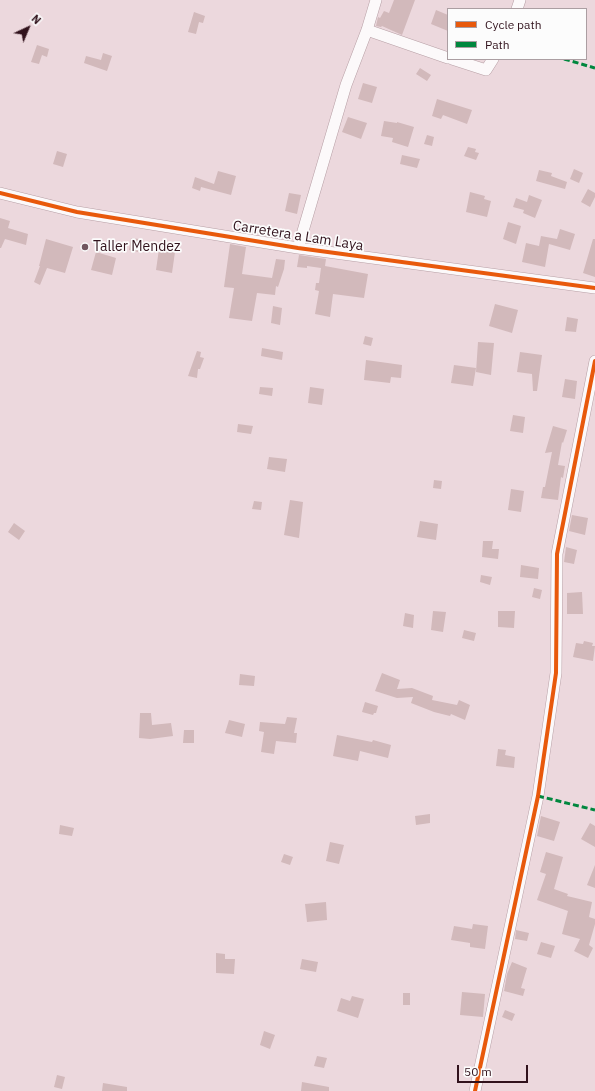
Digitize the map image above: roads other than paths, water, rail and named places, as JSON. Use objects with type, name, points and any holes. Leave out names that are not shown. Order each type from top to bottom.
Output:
[{"type":"street","points":[[298,248],[346,85],[367,30],[376,0]]},
{"type":"street","points":[[367,30],[447,58]]},
{"type":"street","points":[[455,60],[486,70],[492,60]]},
{"type":"street","name":"Carretera a Lam Laya","points":[[0,193],[77,212],[298,248],[595,288]]},
{"type":"street","points":[[475,1091],[538,796],[556,673],[557,554],[595,361]]},
{"type":"place","name":"Taller Mendez","points":[[85,247]]}]
